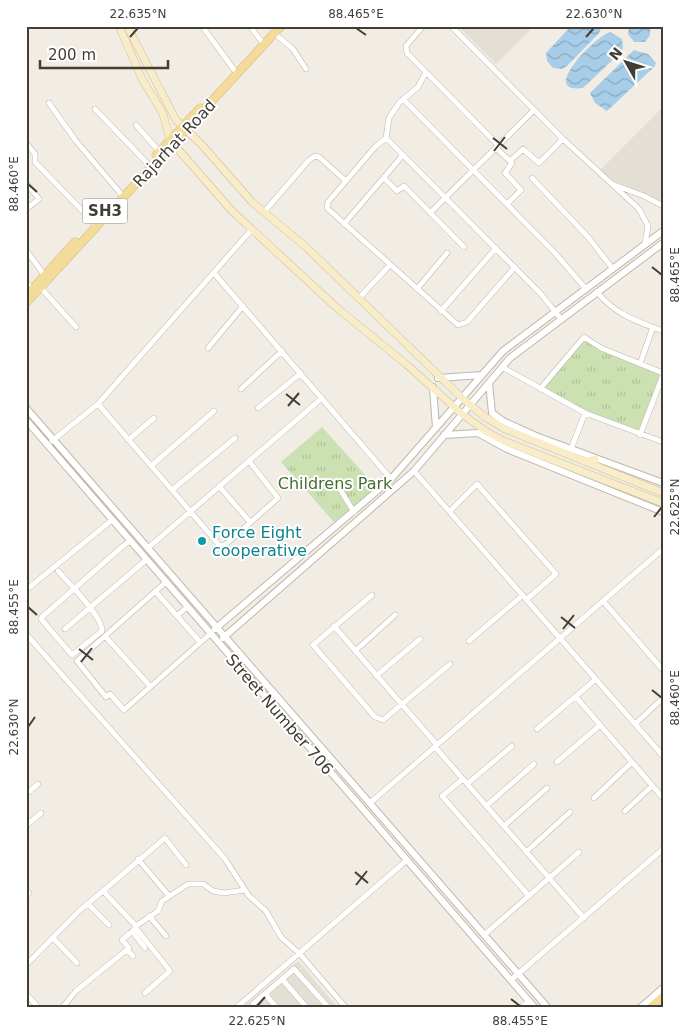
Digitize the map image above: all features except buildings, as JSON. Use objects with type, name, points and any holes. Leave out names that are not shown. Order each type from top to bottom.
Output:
[{"type":"main road","points":[[120,26],[142,79],[167,117],[172,142],[207,184],[252,229],[336,307],[433,387],[462,414],[487,432],[504,441],[663,503]]},
{"type":"main road","points":[[127,26],[176,120],[229,179],[264,212],[306,247],[438,378],[470,405],[505,429],[663,492]]},
{"type":"main road","name":"Rajarhat Road","points":[[185,128],[262,42],[281,26]]},
{"type":"main road","name":"Rajarhat Road","points":[[26,304],[46,277],[276,30]]},
{"type":"main road","name":"Rajarhat Road","points":[[96,224],[148,164],[172,142]]},
{"type":"main road","name":"Rajarhat Road","points":[[26,296],[37,288]]},
{"type":"main road","points":[[585,462],[595,458]]},
{"type":"main road","points":[[579,478],[590,474]]},
{"type":"main road","points":[[650,1008],[663,997]]},
{"type":"street","points":[[202,26],[235,71]]},
{"type":"street","points":[[250,26],[262,42]]},
{"type":"street","points":[[423,26],[406,46],[405,50],[510,161],[512,165],[505,173],[521,190],[507,204]]},
{"type":"street","points":[[451,26],[563,139],[639,209],[647,221],[648,231],[645,244]]},
{"type":"street","points":[[276,30],[293,49],[306,69]]},
{"type":"street","points":[[386,138],[389,118],[403,99],[418,87],[426,72]]},
{"type":"street","points":[[403,99],[507,204],[586,289]]},
{"type":"street","points":[[49,103],[76,141],[121,194]]},
{"type":"street","points":[[95,108],[148,164]]},
{"type":"street","points":[[430,213],[534,110]]},
{"type":"street","points":[[136,125],[160,152]]},
{"type":"street","points":[[386,138],[383,138],[326,206],[417,290],[456,323],[465,324],[515,268]]},
{"type":"street","points":[[386,138],[496,248],[560,319]]},
{"type":"street","points":[[510,161],[523,149],[539,163],[563,139]]},
{"type":"street","points":[[26,143],[35,154],[34,162],[96,224]]},
{"type":"street","points":[[344,224],[403,155]]},
{"type":"street","points":[[264,212],[308,161],[315,156],[319,157],[346,181]]},
{"type":"street","points":[[384,178],[397,191],[404,186],[464,247]]},
{"type":"street","points":[[532,178],[588,237],[613,269]]},
{"type":"street","points":[[26,183],[39,199],[26,209]]},
{"type":"street","points":[[611,184],[644,196],[663,206]]},
{"type":"street","points":[[48,445],[98,404],[252,229]]},
{"type":"street","points":[[166,582],[77,661],[106,697],[110,694],[124,710],[200,642],[391,479],[503,351],[663,231]]},
{"type":"street","points":[[218,643],[414,471],[510,358],[663,243]]},
{"type":"street","points":[[442,311],[496,248]]},
{"type":"street","points":[[26,250],[46,277]]},
{"type":"street","points":[[417,290],[447,253]]},
{"type":"street","points":[[359,298],[390,265]]},
{"type":"street","points":[[214,273],[391,479]]},
{"type":"street","points":[[26,282],[37,288],[76,327]]},
{"type":"street","points":[[597,292],[612,309],[663,331]]},
{"type":"street","points":[[208,348],[243,306]]},
{"type":"street","points":[[640,364],[653,327]]},
{"type":"street","points":[[540,389],[584,337],[601,348],[663,374],[640,435]]},
{"type":"street","points":[[241,389],[282,351]]},
{"type":"street","points":[[502,367],[585,414],[663,442]]},
{"type":"street","points":[[258,408],[301,373]]},
{"type":"street","points":[[438,378],[482,375]]},
{"type":"street","points":[[489,383],[494,415],[520,430],[663,483]]},
{"type":"street","points":[[433,387],[436,428]]},
{"type":"street","points":[[148,548],[322,398]]},
{"type":"street","points":[[98,404],[220,546],[225,544],[278,498],[249,461]]},
{"type":"street","points":[[26,408],[548,1008]]},
{"type":"street","points":[[151,466],[214,411]]},
{"type":"street","points":[[571,449],[585,414]]},
{"type":"street","points":[[128,440],[154,418]]},
{"type":"street","name":"Street Number 706","points":[[26,420],[534,1008]]},
{"type":"street","points":[[444,435],[478,433],[507,449],[663,512]]},
{"type":"street","points":[[172,490],[235,438]]},
{"type":"street","points":[[414,471],[663,756]]},
{"type":"street","points":[[450,511],[477,484],[556,574],[469,641]]},
{"type":"street","points":[[220,486],[250,522]]},
{"type":"street","points":[[338,486],[354,512]]},
{"type":"street","points":[[26,590],[112,520]]},
{"type":"street","points":[[58,571],[74,589],[102,625],[102,631],[72,655],[41,619],[74,589],[130,541]]},
{"type":"street","points":[[370,803],[663,549]]},
{"type":"street","points":[[65,629],[146,560]]},
{"type":"street","points":[[155,591],[200,642]]},
{"type":"street","points":[[372,595],[315,641],[314,647],[379,720],[383,720],[450,664]]},
{"type":"street","points":[[604,601],[663,670]]},
{"type":"street","points":[[177,616],[187,607]]},
{"type":"street","points":[[355,651],[396,615]]},
{"type":"street","points":[[334,626],[462,779],[584,918]]},
{"type":"street","points":[[26,634],[224,859],[245,890],[266,912],[281,937],[300,954],[346,1008]]},
{"type":"street","points":[[105,636],[150,686]]},
{"type":"street","points":[[376,676],[420,639]]},
{"type":"street","points":[[538,730],[596,679]]},
{"type":"street","points":[[576,697],[663,798]]},
{"type":"street","points":[[635,724],[663,698]]},
{"type":"street","points":[[557,762],[600,726]]},
{"type":"street","points":[[467,784],[512,746]]},
{"type":"street","points":[[594,798],[632,762]]},
{"type":"street","points":[[486,806],[534,764]]},
{"type":"street","points":[[462,779],[442,796],[529,896]]},
{"type":"street","points":[[26,794],[38,784]]},
{"type":"street","points":[[625,811],[652,786]]},
{"type":"street","points":[[504,826],[547,788]]},
{"type":"street","points":[[526,852],[570,812]]},
{"type":"street","points":[[27,824],[41,813]]},
{"type":"street","points":[[26,965],[88,904],[138,859],[165,838],[186,864]]},
{"type":"street","points":[[511,980],[663,849]]},
{"type":"street","points":[[484,935],[580,852]]},
{"type":"street","points":[[138,859],[169,896]]},
{"type":"street","points":[[236,1008],[406,860]]},
{"type":"street","points":[[133,956],[127,950],[129,948],[122,940],[134,928],[158,911],[162,901],[188,884],[196,882],[224,893],[245,890]]},
{"type":"street","points":[[103,891],[170,971],[145,993]]},
{"type":"street","points":[[88,904],[109,925]]},
{"type":"street","points":[[149,916],[166,936]]},
{"type":"street","points":[[134,928],[145,948]]},
{"type":"street","points":[[53,938],[77,963]]},
{"type":"street","points":[[62,1008],[76,991],[127,950]]},
{"type":"street","points":[[248,998],[255,1006],[265,994],[294,969],[329,1008]]},
{"type":"street","points":[[282,980],[307,1008]]},
{"type":"street","points":[[640,1008],[663,988]]},
{"type":"street","points":[[26,994],[39,1008]]},
{"type":"street","points":[[265,994],[277,1008]]},
{"type":"street","points":[[521,1008],[529,1001]]},
{"type":"shaded area","points":[[458,26],[534,26],[496,64]]},
{"type":"shaded area","points":[[663,107],[663,202],[612,180],[600,170]]},
{"type":"shaded area","points":[[298,961],[338,1008],[242,1008]]},
{"type":"green space","points":[[584,337],[607,353],[663,373],[640,435],[540,389]]},
{"type":"green space","name":"Childrens Park","points":[[322,427],[376,487],[334,522],[281,462]]},
{"type":"water","points":[[571,26],[602,26],[599,33],[567,66],[562,69],[553,68],[547,61],[546,53]]},
{"type":"water","points":[[629,26],[650,26],[650,35],[645,42],[634,42],[628,34]]},
{"type":"water","points":[[610,32],[622,39],[623,48],[620,53],[583,88],[571,87],[566,82],[574,64],[594,43]]},
{"type":"water","points":[[634,50],[648,54],[656,63],[607,111],[595,103],[590,93]]},
{"type":"place","name":"Force Eight cooperative","points":[[202,541]]}]
